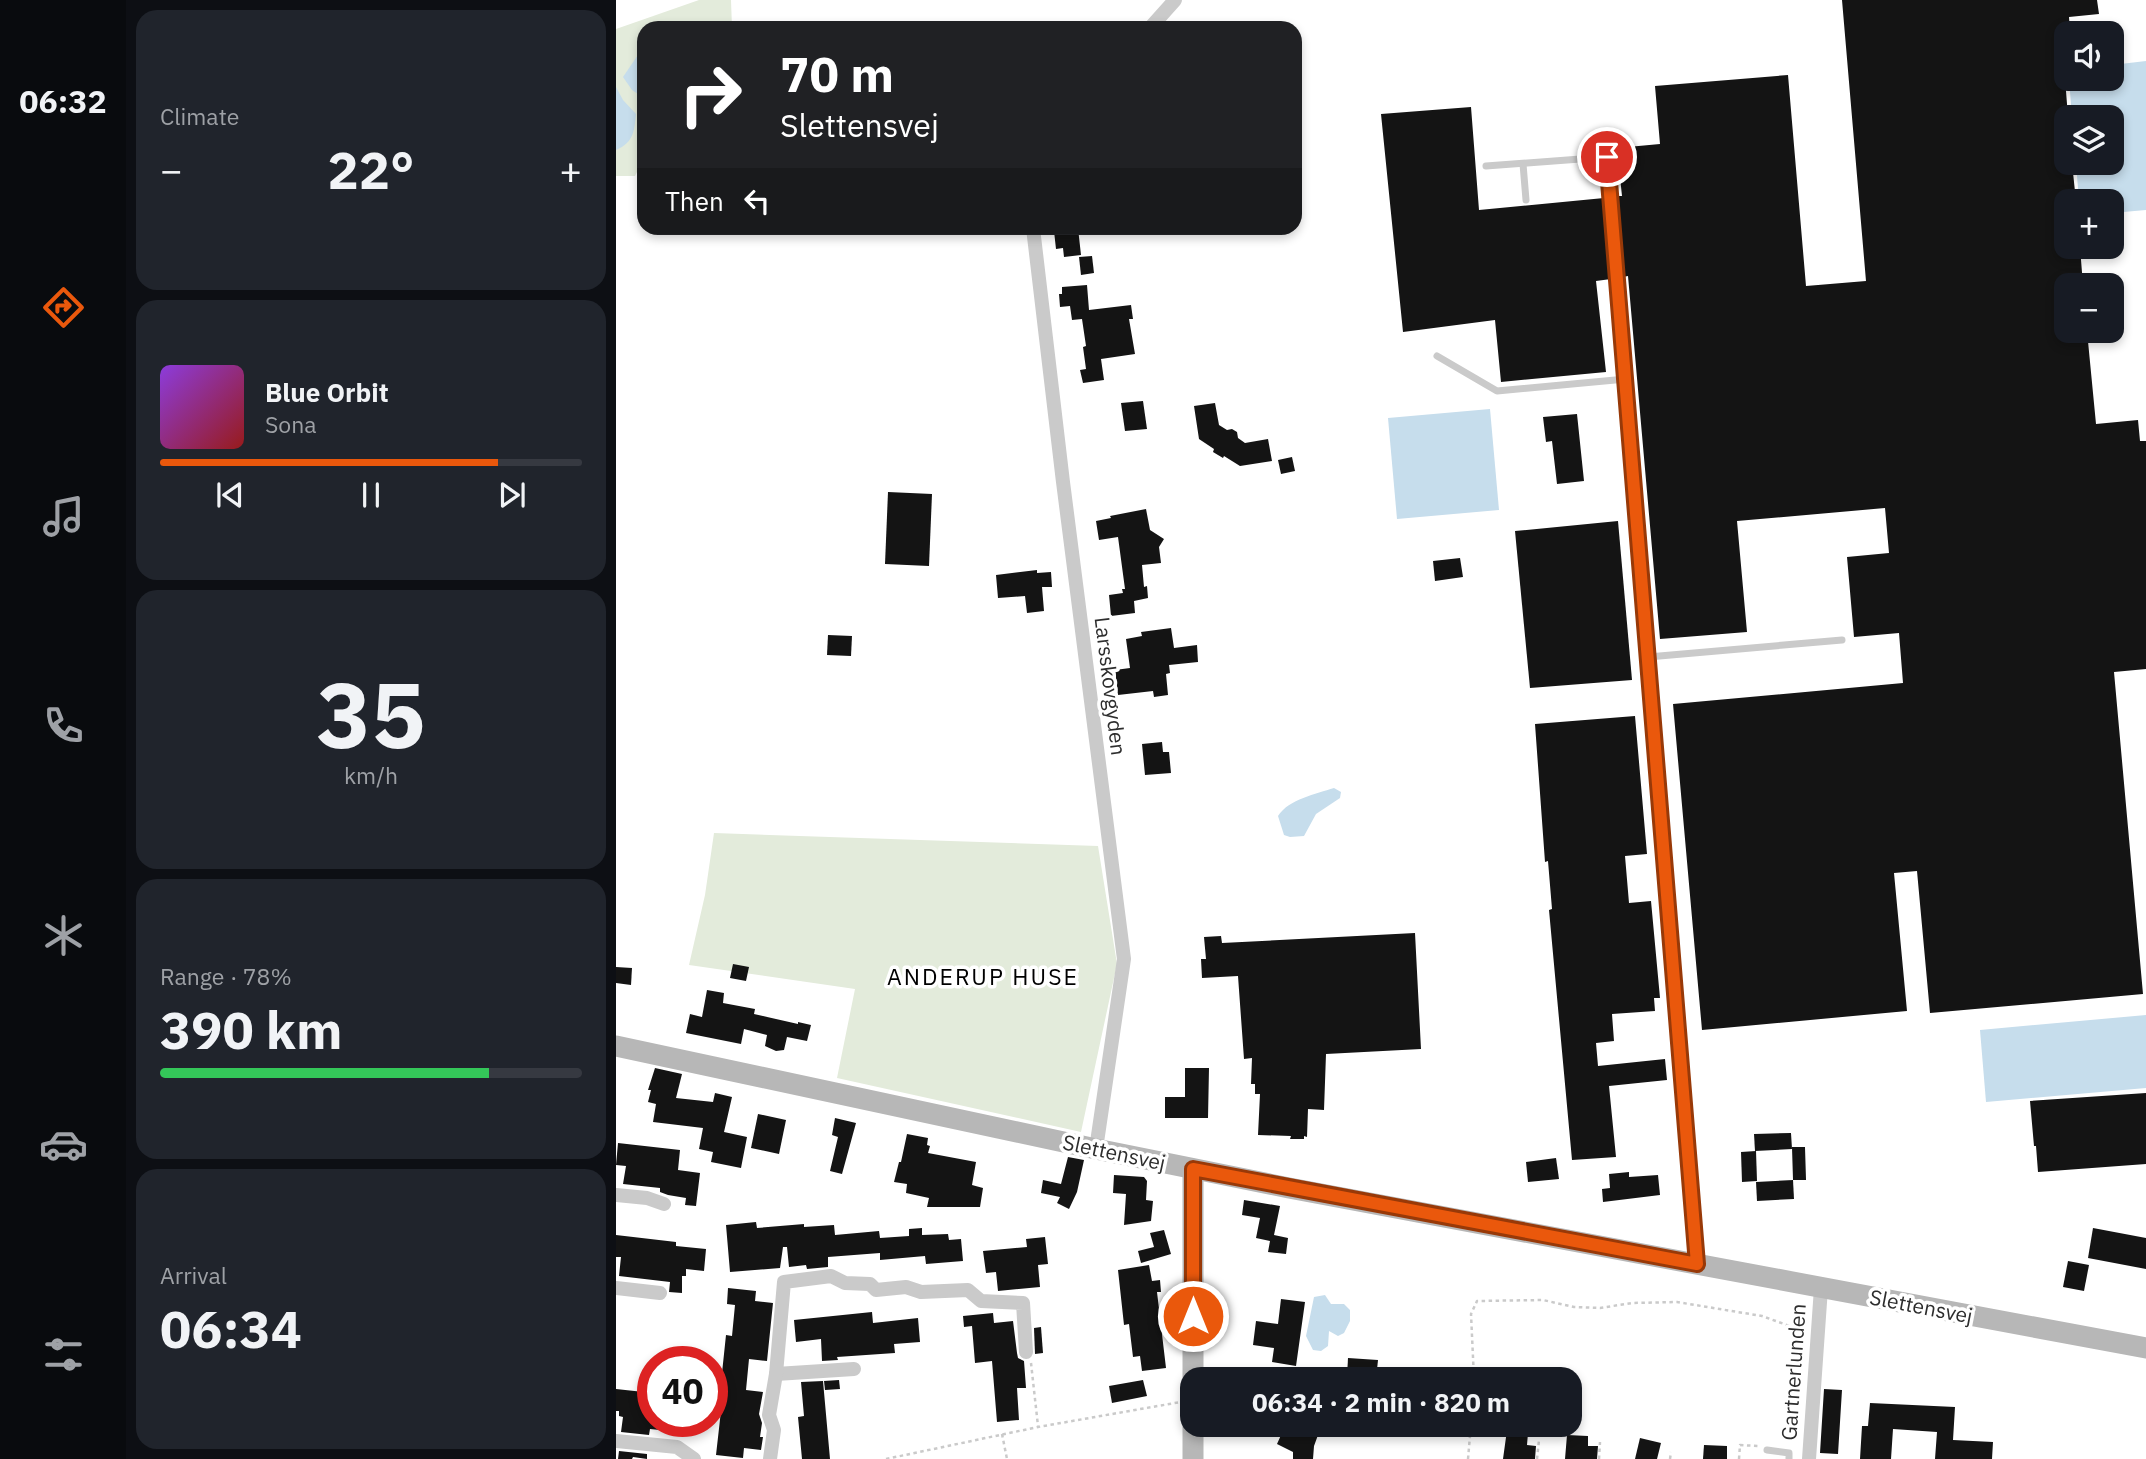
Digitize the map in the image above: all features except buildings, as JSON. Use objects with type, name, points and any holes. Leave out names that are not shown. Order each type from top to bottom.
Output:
[{"type":"street","points":[[1156,21],[1175,0]]},
{"type":"street","name":"Larsskovgyden","points":[[1034,235],[1124,959],[1096,1149]]},
{"type":"street","name":"Slettensvej","points":[[616,1046],[1193,1169],[2146,1348]]},
{"type":"street","points":[[1193,1169],[1193,1367]]},
{"type":"street","points":[[616,1195],[647,1198],[664,1204]]},
{"type":"street","points":[[770,1459],[774,1430],[769,1415],[776,1374],[784,1282],[831,1276],[845,1283],[870,1284],[876,1290],[906,1287],[921,1292],[968,1290],[981,1301],[1023,1303],[1026,1352]]},
{"type":"street","points":[[616,1288],[660,1293]]},
{"type":"street","name":"Gartnerlunden","points":[[1809,1459],[1821,1288]]},
{"type":"street","points":[[776,1374],[854,1369]]},
{"type":"street","points":[[1193,1437],[1193,1459]]},
{"type":"street","points":[[616,1441],[677,1447],[694,1459]]},
{"type":"lane","points":[[1486,166],[1607,157],[1697,1264]]},
{"type":"lane","points":[[1523,164],[1526,200]]},
{"type":"lane","points":[[1437,356],[1497,391],[1626,379]]},
{"type":"lane","points":[[1648,657],[1842,640]]},
{"type":"lane","points":[[1767,1451],[1789,1452],[1789,1459]]},
{"type":"path","points":[[1473,1367],[1471,1314],[1477,1301],[1544,1300],[1574,1307],[1600,1308],[1632,1303],[1677,1302],[1762,1316],[1818,1336]]},
{"type":"path","points":[[1026,1352],[1031,1354],[1038,1427]]},
{"type":"path","points":[[886,1459],[1038,1427],[1180,1402]]},
{"type":"path","points":[[1002,1434],[1007,1459]]},
{"type":"path","points":[[1468,1459],[1470,1437]]},
{"type":"path","points":[[1537,1459],[1539,1440]]},
{"type":"path","points":[[1599,1459],[1601,1442]]},
{"type":"path","points":[[1739,1459],[1740,1445],[1762,1447],[1767,1451]]},
{"type":"path","points":[[1670,1459],[1671,1452]]},
{"type":"green space","points":[[699,0],[731,0],[732,21],[639,21]]},
{"type":"green space","points":[[637,22],[635,176],[616,176],[616,29]]},
{"type":"green space","points":[[714,833],[1098,846],[1117,964],[1081,1132],[837,1078],[855,989],[689,965],[705,895]]},
{"type":"water","points":[[637,56],[637,93],[623,77]]},
{"type":"water","points":[[2146,61],[2146,210],[2124,212],[2124,189],[2078,189],[2077,175],[2124,175],[2124,105],[2071,105],[2070,91],[2124,91],[2124,64]]},
{"type":"water","points":[[616,87],[623,100],[636,114],[632,136],[616,150]]},
{"type":"water","points":[[1490,409],[1499,510],[1397,519],[1388,418]]},
{"type":"water","points":[[1334,788],[1341,792],[1340,798],[1316,814],[1304,836],[1284,835],[1278,816],[1283,810],[1303,798]]},
{"type":"water","points":[[2146,1015],[2146,1088],[1986,1102],[1980,1030]]},
{"type":"water","points":[[1325,1295],[1331,1304],[1344,1304],[1350,1310],[1350,1321],[1344,1333],[1338,1336],[1329,1331],[1328,1346],[1321,1351],[1313,1350],[1306,1336],[1314,1297]]},
{"type":"district","name":"ANDERUP HUSE","points":[[983,977]]},
{"type":"route","points":[[1193,1316],[1193,1169],[1697,1264],[1607,157]]}]
